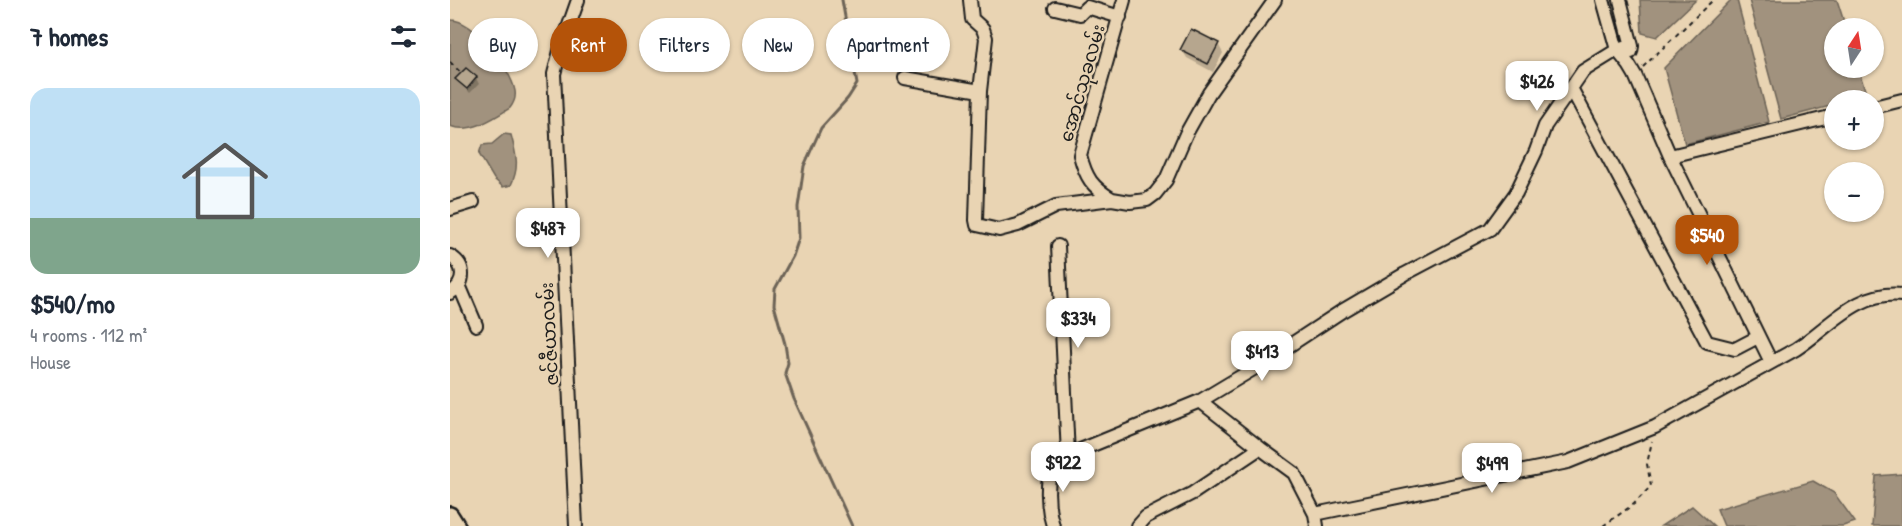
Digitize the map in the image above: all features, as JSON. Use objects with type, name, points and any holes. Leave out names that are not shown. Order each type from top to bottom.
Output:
[{"type":"main road","points":[[450,515],[457,526]]},
{"type":"street","name":"ဇင်ဇီယာလမ်း","points":[[576,526],[554,74],[578,0]]},
{"type":"street","points":[[970,0],[972,19],[983,29],[986,38],[980,91],[977,225],[999,230],[1018,225],[1056,206],[1112,199],[1130,202],[1147,200],[1155,194],[1167,180],[1186,134],[1209,93],[1275,0]]},
{"type":"street","name":"အောင်သုခလမ်း","points":[[1112,199],[1096,189],[1084,171],[1080,155],[1124,0]]},
{"type":"street","points":[[1604,0],[1617,50],[1632,70],[1670,156],[1771,362]]},
{"type":"street","points":[[1620,0],[1632,46],[1632,70]]},
{"type":"street","points":[[1055,8],[1080,14],[1087,7],[1120,17]]},
{"type":"street","points":[[1053,526],[1048,510],[1048,480],[1051,462],[1200,401],[1342,311],[1405,274],[1490,229],[1516,193],[1545,126],[1583,71],[1617,50],[1632,46]]},
{"type":"street","points":[[905,78],[980,91]]},
{"type":"street","points":[[1571,88],[1707,342],[1735,349],[1758,337]]},
{"type":"street","points":[[1884,104],[1902,100]]},
{"type":"street","points":[[1670,156],[1824,118]]},
{"type":"street","points":[[450,209],[473,202]]},
{"type":"street","points":[[1058,246],[1068,455]]},
{"type":"street","points":[[450,256],[456,259],[463,274],[455,289],[476,325]]},
{"type":"street","points":[[1200,401],[1294,473],[1316,520],[1542,468],[1600,450],[1654,426],[1814,338],[1846,309],[1877,297],[1902,295]]},
{"type":"street","points":[[1138,526],[1146,517],[1193,493],[1260,448]]},
{"type":"path","points":[[1632,70],[1713,0]]},
{"type":"path","points":[[450,62],[460,72]]},
{"type":"path","points":[[1603,526],[1634,504],[1651,486],[1647,464],[1654,426]]},
{"type":"shaded area","points":[[1640,0],[1696,0],[1657,37],[1642,33]]},
{"type":"shaded area","points":[[1731,0],[1737,0],[1769,122],[1685,144],[1664,68]]},
{"type":"shaded area","points":[[1749,0],[1837,0],[1843,18],[1824,18],[1824,78],[1861,78],[1865,90],[1824,90],[1824,108],[1781,119]]},
{"type":"shaded area","points":[[450,20],[468,26],[468,72],[507,72],[515,95],[510,108],[489,121],[473,127],[450,126]]},
{"type":"shaded area","points":[[504,134],[511,135],[516,154],[516,166],[511,185],[503,187],[494,179],[479,154],[482,145],[492,144]]},
{"type":"shaded area","points":[[1902,474],[1902,526],[1872,526],[1876,476]]},
{"type":"shaded area","points":[[1813,481],[1834,493],[1855,522],[1843,526],[1724,526],[1717,509]]},
{"type":"shaded area","points":[[1692,506],[1714,526],[1661,526]]},
{"type":"building","points":[[1191,29],[1219,43],[1208,64],[1180,50]]},
{"type":"building","points":[[466,68],[468,72],[477,77],[467,89],[455,79]]},
{"type":"waterway","points":[[842,0],[857,84],[848,98],[821,128],[804,166],[798,207],[799,238],[793,256],[775,289],[774,305],[785,344],[788,363],[785,373],[794,399],[852,526]]}]
